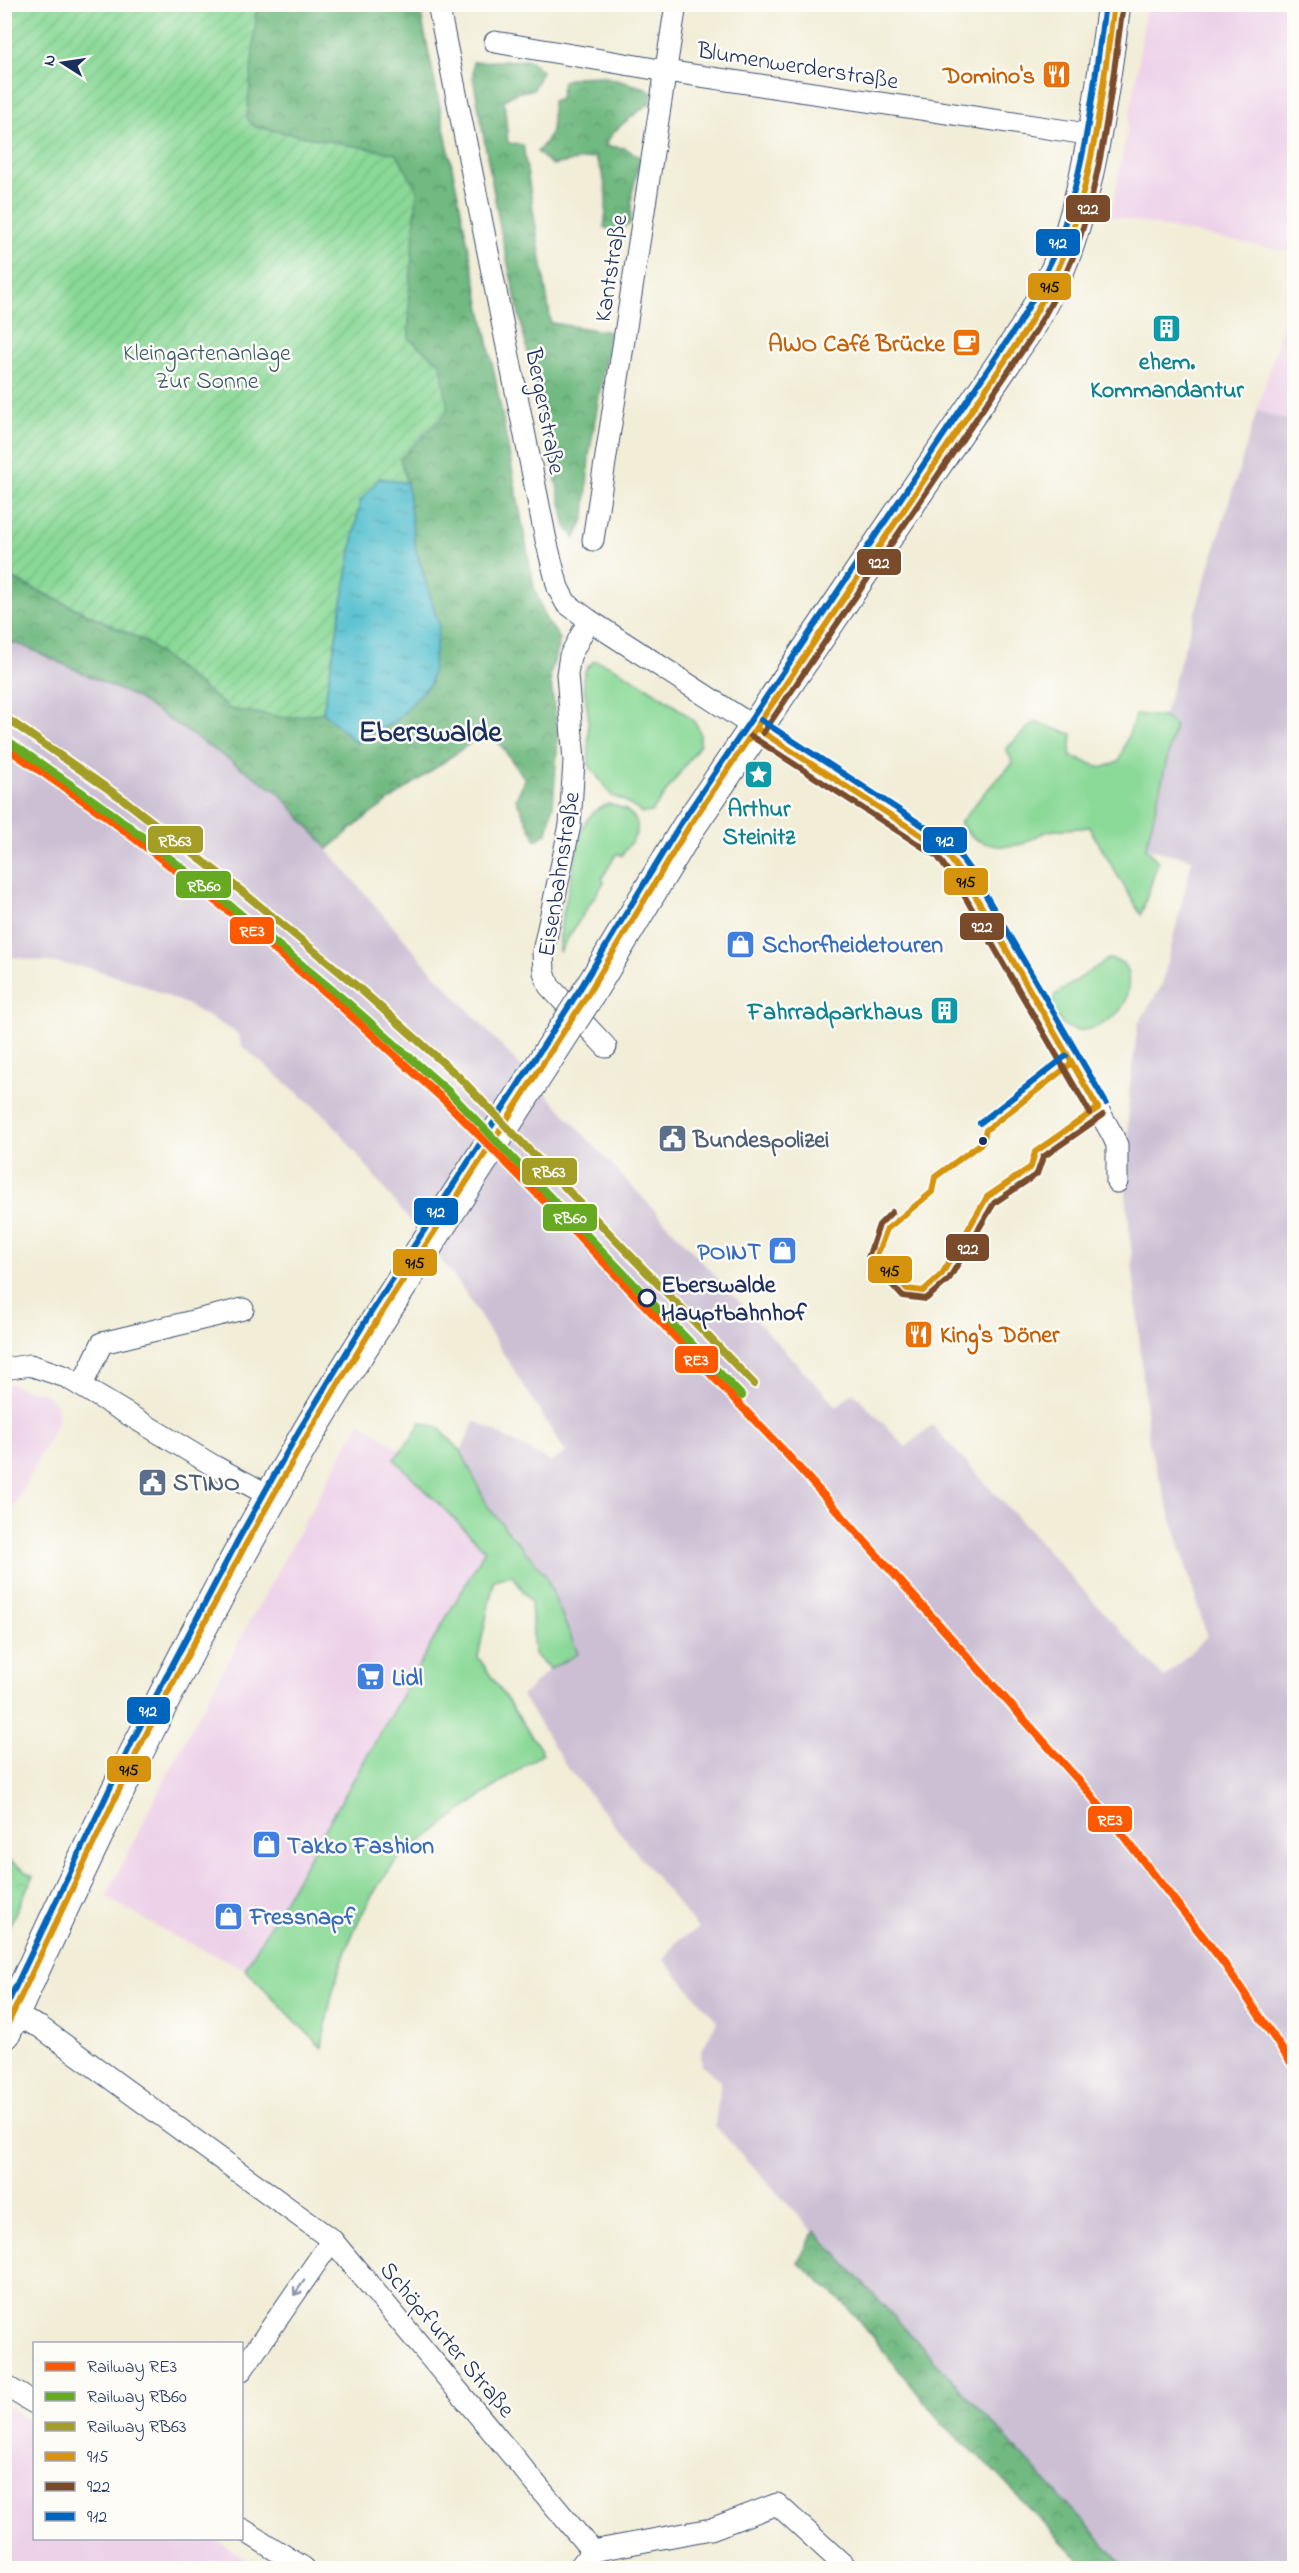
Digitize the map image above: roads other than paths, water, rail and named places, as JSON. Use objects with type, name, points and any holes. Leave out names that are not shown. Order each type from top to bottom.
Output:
[{"type":"main road","points":[[9,2024],[140,1746],[272,1497],[338,1385],[588,994],[677,845],[1026,330],[1047,291],[1067,245],[1083,193],[1114,4]]},
{"type":"street","name":"Bergerstraße","points":[[438,4],[546,540],[558,588],[566,603],[944,850],[969,885],[1112,1134],[1116,1145],[1117,1182]]},
{"type":"street","name":"Kantstraße","points":[[593,540],[676,4]]},
{"type":"street","name":"Blumenwerderstraße","points":[[495,42],[1094,135]]},
{"type":"street","name":"Eisenbahnstraße","points":[[589,620],[570,656],[567,674],[574,761],[570,825],[543,952],[544,972],[549,986],[606,1047]]},
{"type":"street","points":[[82,1385],[102,1343],[243,1309]]},
{"type":"street","points":[[4,1369],[30,1365],[66,1377],[214,1466],[272,1497]]},
{"type":"street","name":"Schöpfurter Straße","points":[[9,2024],[40,2026],[332,2240],[592,2551]]},
{"type":"street","points":[[243,2369],[332,2240]]},
{"type":"street","points":[[4,2385],[33,2402]]},
{"type":"street","points":[[579,2568],[592,2551],[711,2529],[777,2504],[848,2568]]},
{"type":"street","points":[[243,2530],[304,2568]]},
{"type":"water","points":[[380,478],[407,483],[415,547],[439,625],[430,684],[396,721],[356,743],[323,712],[360,501]]},
{"type":"rail line","name":"RB63","points":[[9,720],[124,800],[244,893],[359,988],[459,1077],[754,1384]]},
{"type":"rail line","name":"RB60","points":[[4,738],[113,814],[232,907],[347,1002],[447,1090],[742,1396]]},
{"type":"rail line","name":"RE3","points":[[4,746],[107,817],[231,913],[336,1002],[444,1100],[571,1228],[783,1450],[1087,1790],[1223,1962],[1294,2067]]},
{"type":"place","name":"Domino's","points":[[1056,75]]},
{"type":"place","name":"ehem. Kommandantur","points":[[1167,328]]},
{"type":"place","name":"AWO Café Brücke","points":[[966,343]]},
{"type":"place","name":"Arthur Steinitz","points":[[759,775]]},
{"type":"place","name":"Schorfheidetouren","points":[[741,944]]},
{"type":"place","name":"Fahrradparkhaus","points":[[944,1011]]},
{"type":"place","name":"Bundespolizei","points":[[672,1139]]},
{"type":"place","name":"POINT","points":[[782,1251]]},
{"type":"place","name":"Eberswalde Hauptbahnhof","points":[[647,1298]]},
{"type":"place","name":"King's Döner","points":[[919,1334]]},
{"type":"place","name":"STINO","points":[[152,1482]]},
{"type":"place","name":"Lidl","points":[[371,1677]]},
{"type":"place","name":"Takko Fashion","points":[[266,1845]]},
{"type":"place","name":"Fressnapf","points":[[229,1916]]},
{"type":"district","name":"Eberswalde","points":[[430,731]]},
{"type":"park label","name":"Kleingartenanlage Zur Sonne","points":[[207,366]]}]
